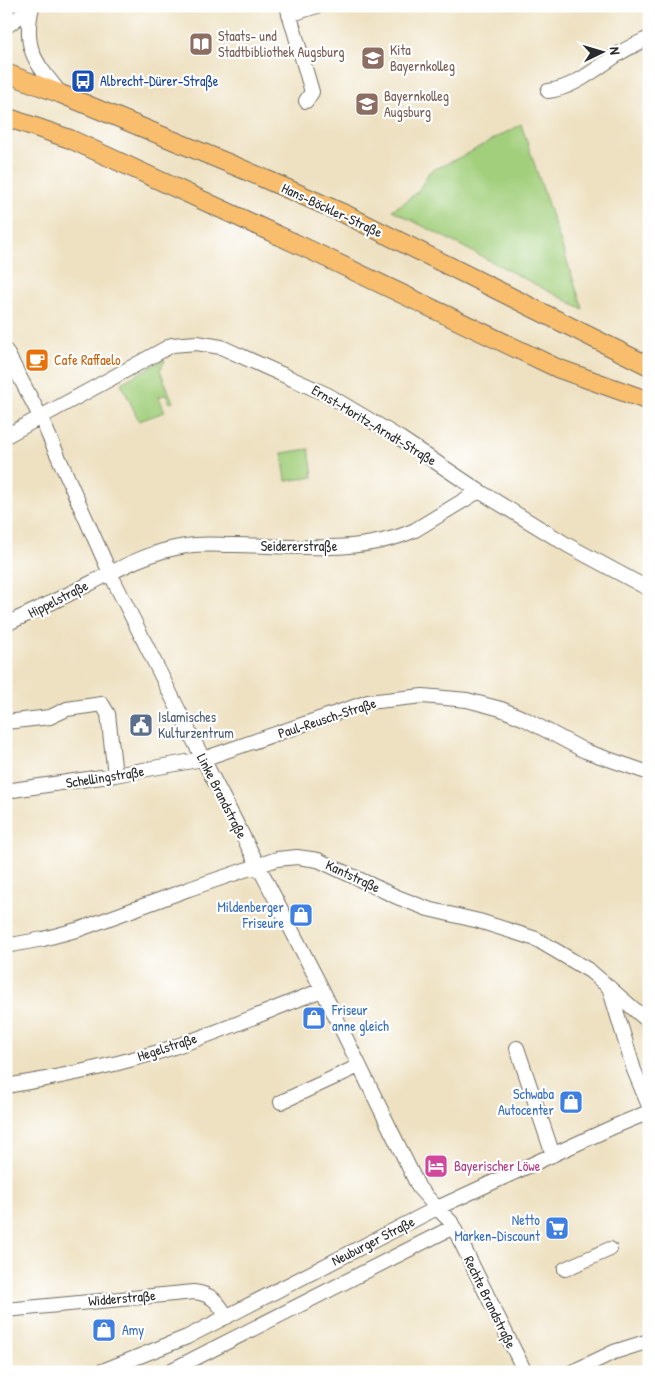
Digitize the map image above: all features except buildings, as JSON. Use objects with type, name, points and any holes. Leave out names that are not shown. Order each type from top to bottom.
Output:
[{"type":"main road","name":"Hans-Böckler-Straße","points":[[6,73],[240,168],[347,215],[649,366]]},
{"type":"main road","points":[[6,117],[70,139],[312,251],[557,368],[649,401]]},
{"type":"street","points":[[306,101],[312,92],[301,68],[288,10],[317,6]]},
{"type":"street","points":[[6,28],[33,7]]},
{"type":"street","points":[[33,7],[28,24],[29,44],[37,65],[61,94]]},
{"type":"street","points":[[548,91],[559,90],[575,82],[623,51],[649,38]]},
{"type":"street","name":"Ernst-Moritz-Arndt-Straße","points":[[6,436],[172,345],[203,344],[221,347],[328,395],[400,438],[479,491],[587,556],[649,589]]},
{"type":"street","name":"Linke Brandstraße","points":[[6,351],[41,418],[110,573],[203,759],[322,990],[419,1188],[437,1208]]},
{"type":"street","name":"Seidererstraße","points":[[110,573],[147,555],[187,546],[340,546],[387,540],[421,527],[479,491]]},
{"type":"street","name":"Hippelstraße","points":[[6,624],[110,573]]},
{"type":"street","name":"Paul-Reusch-Straße","points":[[203,759],[342,716],[368,702],[401,702],[423,696],[467,700],[501,709],[525,719],[585,751],[649,773]]},
{"type":"street","points":[[6,722],[50,717],[67,709],[102,704],[108,714],[115,775]]},
{"type":"street","name":"Schellingstraße","points":[[6,791],[115,775],[203,759]]},
{"type":"street","name":"Kantstraße","points":[[6,946],[80,929],[277,859],[318,860],[397,897],[428,909],[481,916],[536,939],[583,966],[649,1022]]},
{"type":"street","points":[[609,987],[634,1070],[649,1106]]},
{"type":"street","name":"Hegelstraße","points":[[6,1086],[80,1073],[155,1053],[322,990]]},
{"type":"street","points":[[517,1048],[553,1155]]},
{"type":"street","points":[[281,1102],[359,1066]]},
{"type":"street","name":"Neuburger Straße","points":[[100,1372],[169,1345],[437,1208],[649,1112]]},
{"type":"street","name":"Rechte Brandstraße","points":[[437,1208],[454,1226],[525,1372]]},
{"type":"street","name":"Neuburger Straße","points":[[168,1372],[454,1226]]},
{"type":"street","points":[[565,1269],[610,1249]]},
{"type":"street","name":"Widderstraße","points":[[6,1310],[194,1292],[205,1293],[212,1297],[219,1303],[227,1317]]},
{"type":"street","points":[[572,1372],[614,1352],[649,1341]]},
{"type":"green space","points":[[521,124],[583,309],[392,210],[418,191],[429,172],[467,154]]},
{"type":"green space","points":[[163,360],[165,361],[160,370],[173,402],[170,403],[166,394],[159,397],[165,412],[139,421],[121,383]]},
{"type":"green space","points":[[309,449],[313,477],[286,481],[282,453]]},
{"type":"place","name":"Staats- und Stadtbibliothek Augsburg","points":[[201,44]]},
{"type":"place","name":"Kita Bayernkolleg","points":[[373,58]]},
{"type":"place","name":"Albrecht-Dürer-Straße","points":[[83,81]]},
{"type":"place","name":"Bayernkolleg Augsburg","points":[[367,104]]},
{"type":"place","name":"Cafe Raffaelo","points":[[37,360]]},
{"type":"place","name":"Islamisches Kulturzentrum","points":[[141,725]]},
{"type":"place","name":"Mildenberger Friseure","points":[[301,915]]},
{"type":"place","name":"Friseur anne gleich","points":[[314,1018]]},
{"type":"place","name":"Schwaba Autocenter","points":[[571,1102]]},
{"type":"place","name":"Bayerischer Löwe","points":[[436,1166]]},
{"type":"place","name":"Netto Marken-Discount","points":[[557,1228]]},
{"type":"place","name":"Amy","points":[[104,1330]]}]
